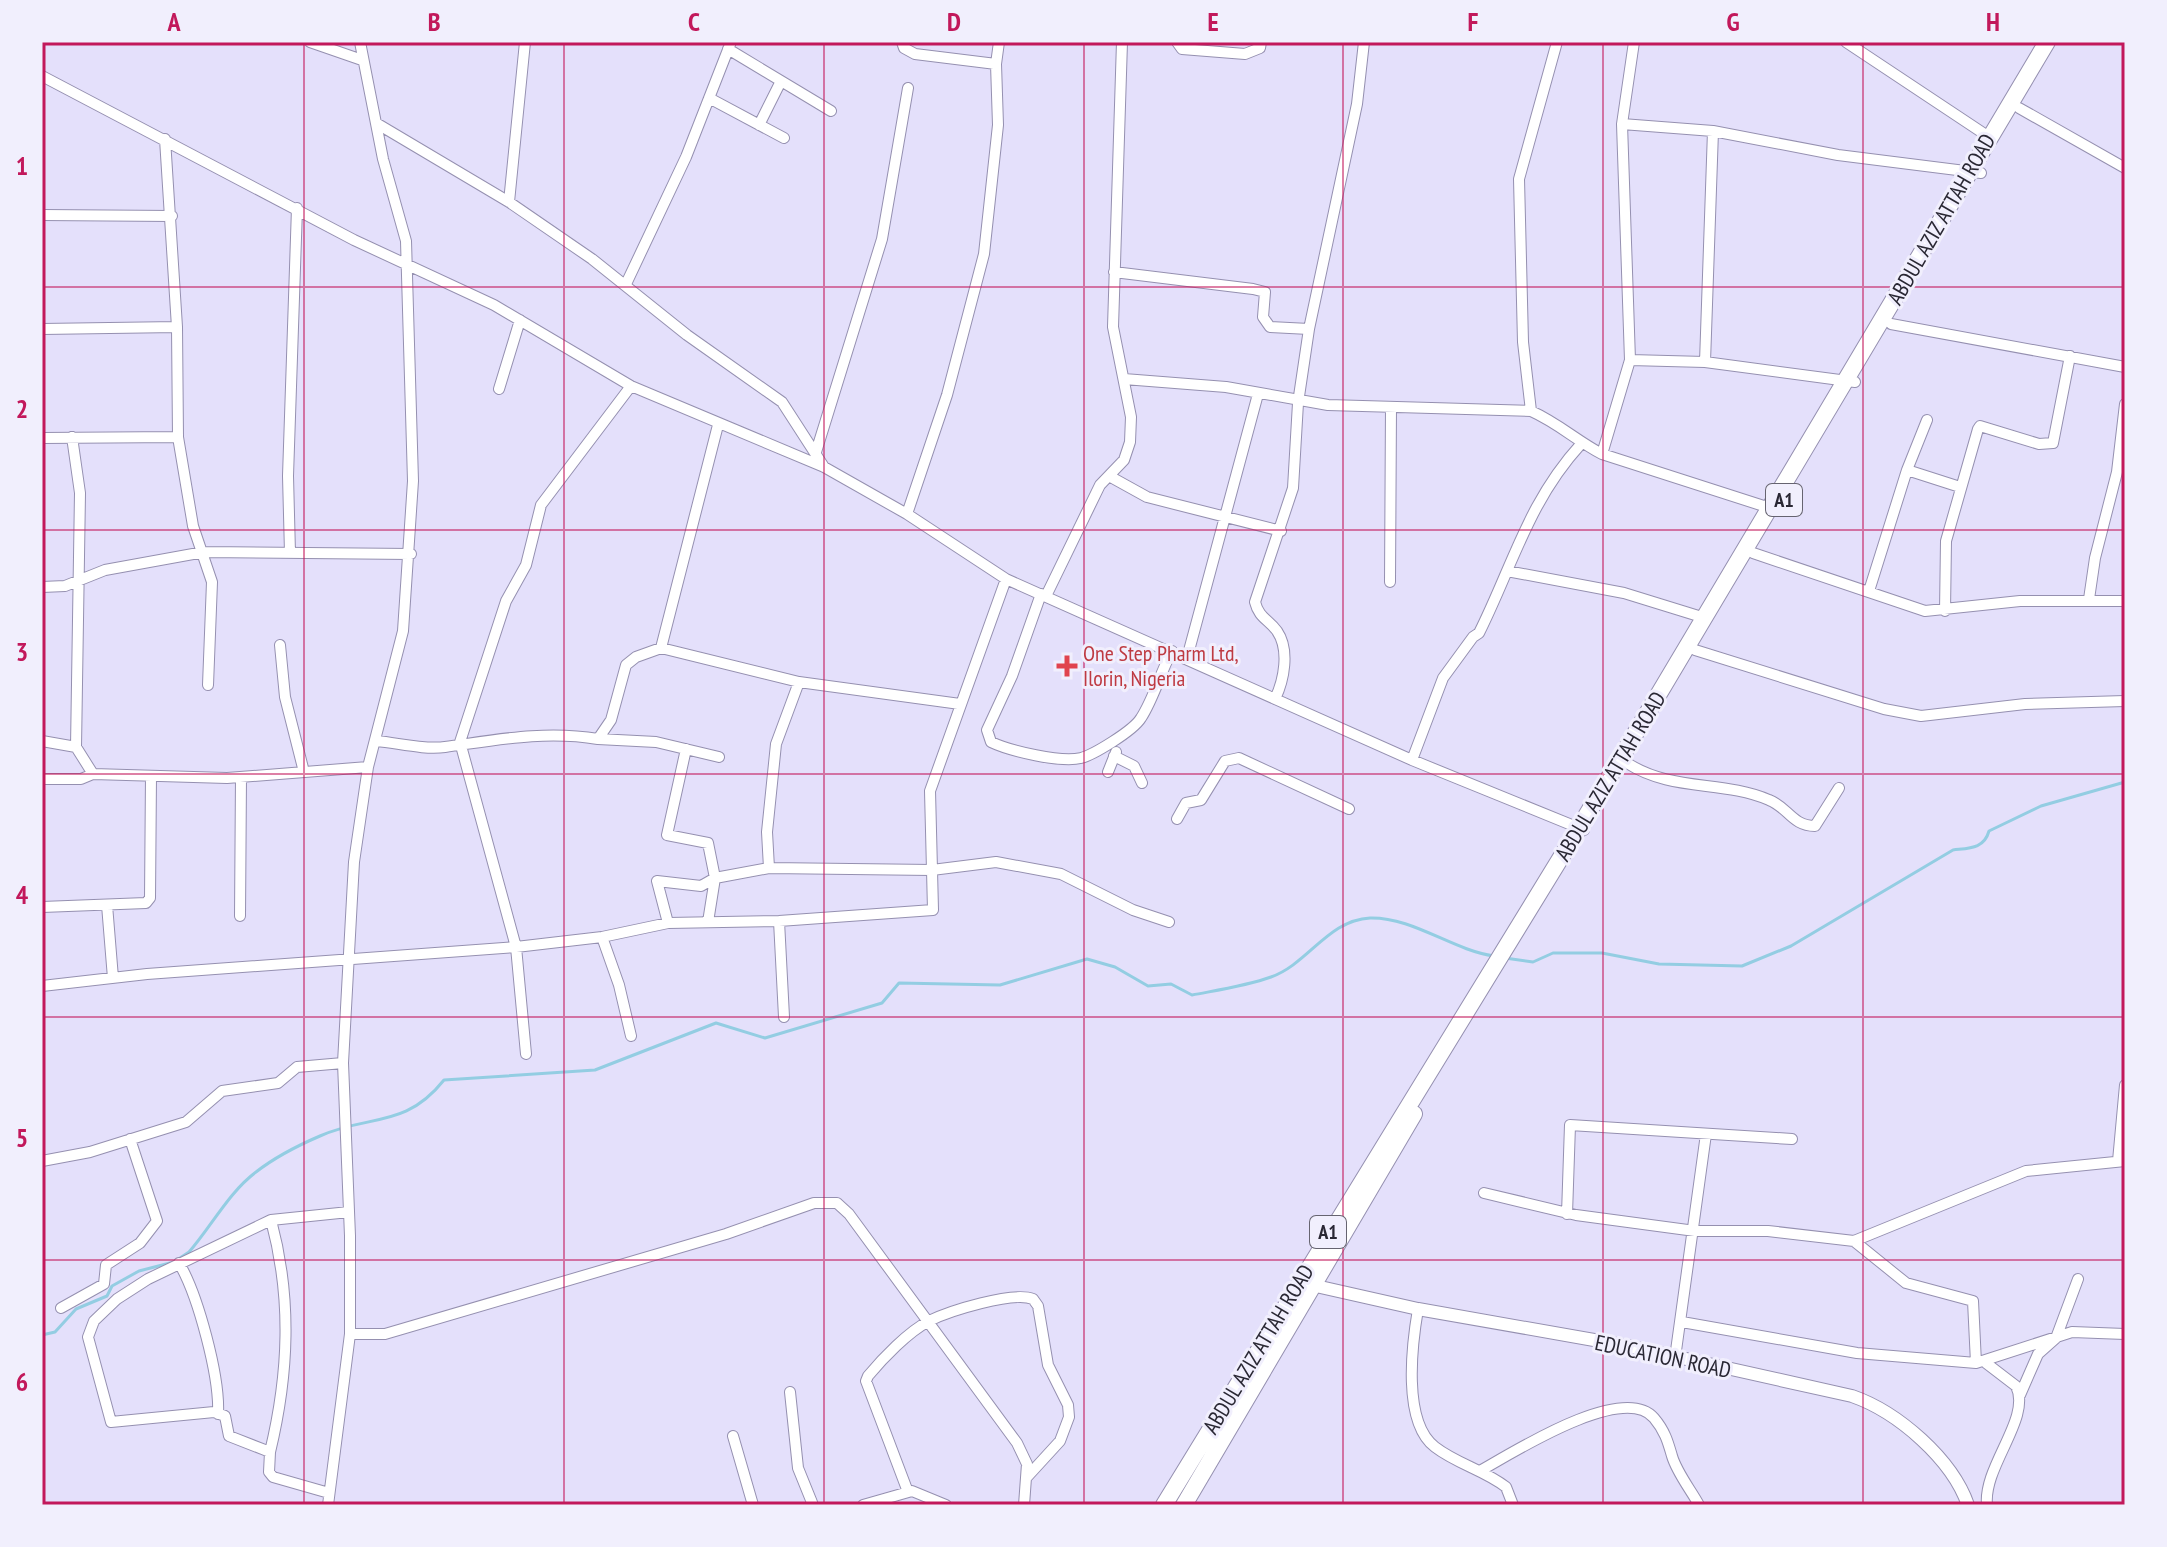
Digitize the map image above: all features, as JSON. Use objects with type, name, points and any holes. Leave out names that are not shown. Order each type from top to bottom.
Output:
[{"type":"highway","name":"ABDUL AZIZ ATTAH ROAD","points":[[1583,829],[1770,508],[1891,324],[1976,172],[1989,137],[2047,42]]},
{"type":"highway","name":"ABDUL AZIZ ATTAH ROAD","points":[[1164,1505],[1306,1283],[1502,959],[1627,763],[1852,380],[1976,172],[2019,108],[2056,42]]},
{"type":"highway","name":"ABDUL AZIZ ATTAH ROAD","points":[[1184,1505],[1306,1283]]},
{"type":"street","points":[[310,42],[362,60]]},
{"type":"street","points":[[328,1505],[350,1334],[343,1063],[354,862],[368,767],[403,631],[411,554],[413,481],[406,241],[393,203],[360,42]]},
{"type":"street","points":[[509,202],[525,42]]},
{"type":"street","points":[[902,42],[904,48],[915,54],[996,64]]},
{"type":"street","points":[[907,514],[947,395],[984,254],[998,125],[996,64],[999,42]]},
{"type":"street","points":[[1122,42],[1113,327],[1131,417],[1130,442],[1124,460],[1100,485],[1043,595],[1012,676],[987,730],[991,742],[1045,757],[1084,758],[1119,738],[1140,719],[1172,651]]},
{"type":"street","points":[[1177,42],[1182,49],[1245,54],[1260,48],[1261,42]]},
{"type":"street","points":[[1275,699],[1284,668],[1282,643],[1275,628],[1258,614],[1255,602],[1257,588],[1281,531],[1293,488],[1298,403],[1309,329],[1357,104],[1364,42]]},
{"type":"street","points":[[1531,411],[1523,342],[1519,179],[1557,42]]},
{"type":"street","points":[[1602,454],[1630,360],[1622,124],[1634,42]]},
{"type":"street","points":[[1846,42],[1989,137]]},
{"type":"street","points":[[626,284],[686,157],[730,46],[831,111]]},
{"type":"street","points":[[42,76],[354,240],[520,320],[631,386],[824,467],[907,514],[1006,579],[1412,760],[1583,829]]},
{"type":"street","points":[[759,125],[781,81]]},
{"type":"street","points":[[816,452],[882,239],[908,88]]},
{"type":"street","points":[[709,98],[784,138]]},
{"type":"street","points":[[2019,108],[2125,168]]},
{"type":"street","points":[[376,123],[509,202],[626,284],[687,335],[782,402],[824,467]]},
{"type":"street","points":[[1622,124],[1713,131],[1838,155],[1976,172]]},
{"type":"street","points":[[1705,362],[1713,131]]},
{"type":"street","points":[[165,139],[177,327],[178,437],[193,526],[212,582],[208,685]]},
{"type":"street","points":[[290,553],[288,476],[297,208]]},
{"type":"street","points":[[42,215],[172,216]]},
{"type":"street","points":[[1114,272],[1265,292],[1263,317],[1270,327],[1309,329]]},
{"type":"street","points":[[499,389],[520,320]]},
{"type":"street","points":[[1891,324],[2125,367]]},
{"type":"street","points":[[42,329],[177,327]]},
{"type":"street","points":[[1945,611],[1946,541],[1980,426],[2039,444],[2053,443],[2070,356]]},
{"type":"street","points":[[1630,360],[1705,362],[1852,380]]},
{"type":"street","points":[[1124,379],[1226,387],[1298,403],[1531,411],[1559,424],[1581,444],[1602,454],[1770,508]]},
{"type":"street","points":[[526,1054],[516,947],[460,742],[506,601],[526,565],[541,505],[631,386]]},
{"type":"street","points":[[1187,658],[1258,394]]},
{"type":"street","points":[[2089,599],[2095,558],[2121,473],[2125,404]]},
{"type":"street","points":[[1390,582],[1391,407]]},
{"type":"street","points":[[1869,591],[1907,470],[1927,420]]},
{"type":"street","points":[[661,648],[718,425]]},
{"type":"street","points":[[72,437],[80,493],[76,747],[93,774]]},
{"type":"street","points":[[42,438],[178,437]]},
{"type":"street","points":[[1412,760],[1443,678],[1479,633],[1518,538],[1541,495],[1581,444]]},
{"type":"street","points":[[1907,470],[1960,487]]},
{"type":"street","points":[[1109,476],[1147,497],[1281,531]]},
{"type":"street","points":[[42,587],[65,586],[81,577],[204,552],[411,554]]},
{"type":"street","points":[[1753,553],[1906,606],[1945,611],[2020,601],[2125,601]]},
{"type":"street","points":[[1507,571],[1624,593],[1705,618]]},
{"type":"street","points":[[42,986],[516,947],[602,937],[668,923],[779,921],[933,910],[930,791],[1006,579]]},
{"type":"street","points":[[280,645],[285,697],[304,772]]},
{"type":"street","points":[[598,739],[611,720],[626,665],[636,657],[661,648],[799,682],[960,704]]},
{"type":"street","points":[[1695,650],[1884,709],[1921,716],[2025,704],[2125,701]]},
{"type":"street","points":[[769,868],[767,832],[776,744],[799,682]]},
{"type":"street","points":[[377,741],[444,747],[460,742],[544,734],[656,742],[719,757]]},
{"type":"street","points":[[1108,772],[1119,738]]},
{"type":"street","points":[[42,741],[76,747]]},
{"type":"street","points":[[686,749],[677,800],[667,823],[667,835],[708,843],[715,878],[708,922]]},
{"type":"street","points":[[1114,756],[1134,766],[1142,783]]},
{"type":"street","points":[[1177,819],[1186,803],[1201,800],[1225,761],[1239,758],[1349,809]]},
{"type":"street","points":[[1627,763],[1661,780],[1770,800],[1790,819],[1806,826],[1815,826],[1824,817],[1839,788]]},
{"type":"street","points":[[42,779],[81,779],[93,774],[241,777],[368,767]]},
{"type":"street","points":[[42,907],[146,903],[150,898],[151,776]]},
{"type":"street","points":[[240,916],[241,777]]},
{"type":"street","points":[[668,923],[657,881],[701,886],[715,878],[769,868],[932,870],[996,862],[1061,874],[1133,910],[1169,922]]},
{"type":"street","points":[[107,905],[113,978]]},
{"type":"street","points":[[779,921],[784,1017]]},
{"type":"street","points":[[602,937],[619,985],[631,1036]]},
{"type":"street","points":[[42,1161],[186,1122],[222,1091],[278,1083],[297,1067],[343,1063]]},
{"type":"street","points":[[1484,1193],[1567,1214],[1695,1231],[1768,1231],[1854,1241],[2026,1171],[2122,1161],[2125,1085]]},
{"type":"street","points":[[1567,1214],[1570,1125],[1792,1139]]},
{"type":"street","points":[[1675,1358],[1695,1231],[1706,1134]]},
{"type":"street","points":[[61,1308],[104,1284],[106,1265],[140,1243],[157,1221],[130,1139]]},
{"type":"street","points":[[350,1334],[385,1334],[726,1234],[814,1203],[837,1203],[849,1214],[930,1321],[1017,1443],[1027,1464],[1024,1505]]},
{"type":"street","points":[[270,1452],[229,1436],[225,1416],[218,1414],[200,1412],[117,1424],[107,1416],[88,1337],[90,1329],[130,1289],[271,1220],[349,1212]]},
{"type":"street","points":[[271,1220],[283,1265],[288,1317],[279,1414],[270,1452],[269,1472],[273,1477],[329,1493]]},
{"type":"street","points":[[1854,1241],[1906,1283],[1973,1301],[1981,1363],[2016,1386],[2021,1409],[2000,1451],[1987,1492],[1987,1505]]},
{"type":"street","points":[[179,1263],[195,1296],[216,1374],[218,1414]]},
{"type":"street","points":[[2020,1395],[2038,1354],[2056,1338],[2078,1279]]},
{"type":"street","name":"EDUCATION ROAD","points":[[1306,1283],[1418,1309],[1675,1358],[1875,1404],[1910,1429],[1957,1481],[1968,1505]]},
{"type":"street","points":[[908,1492],[866,1381],[871,1372],[930,1321],[983,1302],[1016,1296],[1026,1296],[1038,1306],[1048,1365],[1068,1405],[1069,1417],[1060,1441],[1027,1477]]},
{"type":"street","points":[[1418,1309],[1410,1362],[1423,1435],[1436,1448],[1506,1487],[1513,1505]]},
{"type":"street","points":[[1682,1322],[1762,1339],[1857,1353],[1981,1363],[2072,1332],[2125,1334]]},
{"type":"street","points":[[790,1392],[798,1468],[813,1505]]},
{"type":"street","points":[[1480,1471],[1558,1428],[1597,1413],[1627,1408],[1646,1411],[1671,1443],[1673,1457],[1699,1505]]},
{"type":"street","points":[[733,1436],[753,1505]]},
{"type":"street","points":[[863,1505],[908,1492],[917,1492],[946,1505]]},
{"type":"waterway","points":[[1505,958],[1533,962],[1553,953],[1602,953],[1659,964],[1742,966],[1791,946],[1953,850],[1980,844],[1989,831],[2041,806],[2125,782]]},
{"type":"waterway","points":[[177,1260],[189,1252],[237,1189],[263,1167],[320,1136],[401,1113],[429,1096],[444,1080],[595,1070],[716,1023],[765,1038],[882,1003],[899,983],[1000,985],[1087,959],[1115,967],[1148,986],[1171,984],[1192,995],[1271,977],[1296,963],[1342,926],[1370,918],[1402,923],[1478,953],[1494,956]]},
{"type":"waterway","points":[[42,1335],[55,1332],[76,1309],[107,1296],[112,1286],[139,1271],[170,1263]]},
{"type":"place","name":"One Step Pharm Ltd, Ilorin, Nigeria","points":[[1067,666]]}]
